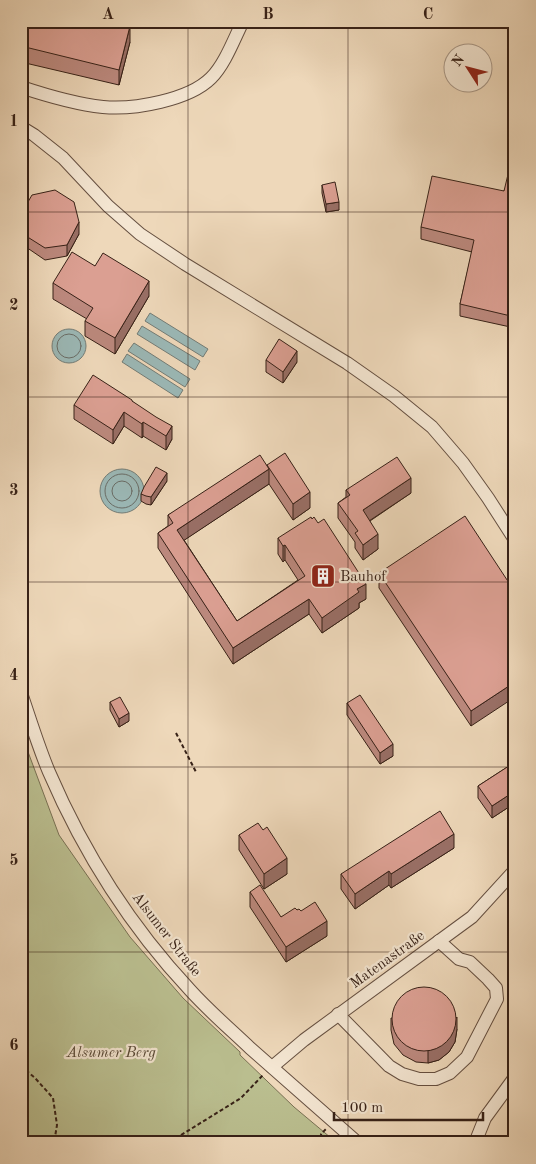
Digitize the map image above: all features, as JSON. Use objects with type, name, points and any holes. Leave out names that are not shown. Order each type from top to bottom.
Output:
[{"type":"street","points":[[21,87],[67,101],[104,107],[145,105],[165,101],[198,88],[212,77],[243,21]]},
{"type":"street","points":[[21,127],[63,158],[108,206],[140,234],[193,269],[347,363],[394,396],[432,427],[463,463],[515,540]]},
{"type":"street","name":"Alsumer Straße","points":[[21,693],[48,770],[64,804],[94,861],[137,928],[191,991],[226,1026],[358,1143]]},
{"type":"street","name":"Matenastraße","points":[[272,1068],[338,1014],[472,916],[515,870]]},
{"type":"street","points":[[338,1014],[390,1066],[402,1074],[419,1079],[436,1079],[450,1073],[467,1057],[497,999],[497,994],[496,988],[470,962],[459,958],[439,941]]},
{"type":"street","points":[[475,1143],[485,1118],[515,1076]]},
{"type":"path","points":[[176,733],[196,772]]},
{"type":"path","points":[[21,1066],[53,1098],[57,1125],[54,1143]]},
{"type":"path","points":[[171,1143],[240,1098],[272,1068]]},
{"type":"path","points":[[325,1143],[322,1140],[321,1134],[333,1121]]},
{"type":"green space","name":"Alsumer Berg","points":[[21,733],[59,835],[130,937],[183,998],[240,1052],[240,1055],[294,1107],[337,1143],[21,1143]]},
{"type":"water","points":[[150,313],[208,349],[203,357],[145,321]]},
{"type":"water","points":[[142,326],[200,361],[195,370],[137,334]]},
{"type":"water","points":[[69,329],[76,330],[81,334],[85,339],[85,353],[81,358],[76,362],[69,363],[62,362],[57,358],[53,353],[52,346],[53,339],[57,334],[62,330]]},
{"type":"water","points":[[134,343],[190,379],[185,387],[128,351]]},
{"type":"water","points":[[127,354],[183,390],[178,398],[122,362]]},
{"type":"water","points":[[122,469],[134,473],[140,479],[144,491],[140,503],[134,509],[122,513],[110,509],[104,503],[100,491],[104,479],[110,473]]},
{"type":"building","points":[[21,21],[108,21],[130,26],[119,70],[21,46]]},
{"type":"building","points":[[510,166],[515,167],[515,317],[460,304],[474,240],[421,227],[432,176],[504,191]]},
{"type":"building","points":[[335,182],[339,202],[326,204],[322,185]]},
{"type":"building","points":[[55,190],[74,202],[79,222],[67,245],[45,248],[26,236],[21,214],[32,195]]},
{"type":"building","points":[[72,252],[95,266],[103,253],[149,281],[115,338],[85,321],[93,308],[53,283]]},
{"type":"building","points":[[279,339],[297,351],[283,372],[266,360]]},
{"type":"building","points":[[93,375],[172,426],[166,436],[124,412],[113,430],[74,405]]},
{"type":"building","points":[[285,453],[310,492],[293,504],[267,465]]},
{"type":"building","points":[[260,455],[269,469],[177,530],[237,621],[305,576],[285,545],[283,546],[278,538],[311,517],[312,519],[314,517],[318,523],[324,519],[366,584],[357,589],[359,592],[322,618],[309,599],[233,648],[158,533],[173,523],[168,515]]},
{"type":"building","points":[[397,457],[411,478],[363,510],[378,534],[363,545],[355,533],[358,531],[338,503],[350,495],[346,490]]},
{"type":"building","points":[[156,467],[167,473],[151,497],[141,494],[144,487]]},
{"type":"building","points":[[465,516],[515,592],[515,682],[471,711],[379,573]]},
{"type":"building","points":[[360,695],[393,744],[380,753],[347,703]]},
{"type":"building","points":[[120,697],[129,713],[119,719],[110,702]]},
{"type":"building","points":[[515,762],[515,791],[492,806],[478,786]]},
{"type":"building","points":[[440,811],[454,834],[391,874],[389,871],[355,894],[341,874]]},
{"type":"building","points":[[258,823],[263,830],[267,827],[287,858],[264,874],[239,835]]},
{"type":"building","points":[[260,885],[281,917],[295,908],[301,911],[315,902],[327,921],[286,947],[250,892]]},
{"type":"building","points":[[418,987],[430,987],[447,996],[454,1007],[456,1019],[454,1031],[447,1042],[430,1051],[418,1051],[406,1046],[397,1037],[392,1025],[392,1013],[397,1001],[406,992]]},
{"type":"place","name":"Bauhof","points":[[323,576]]}]
